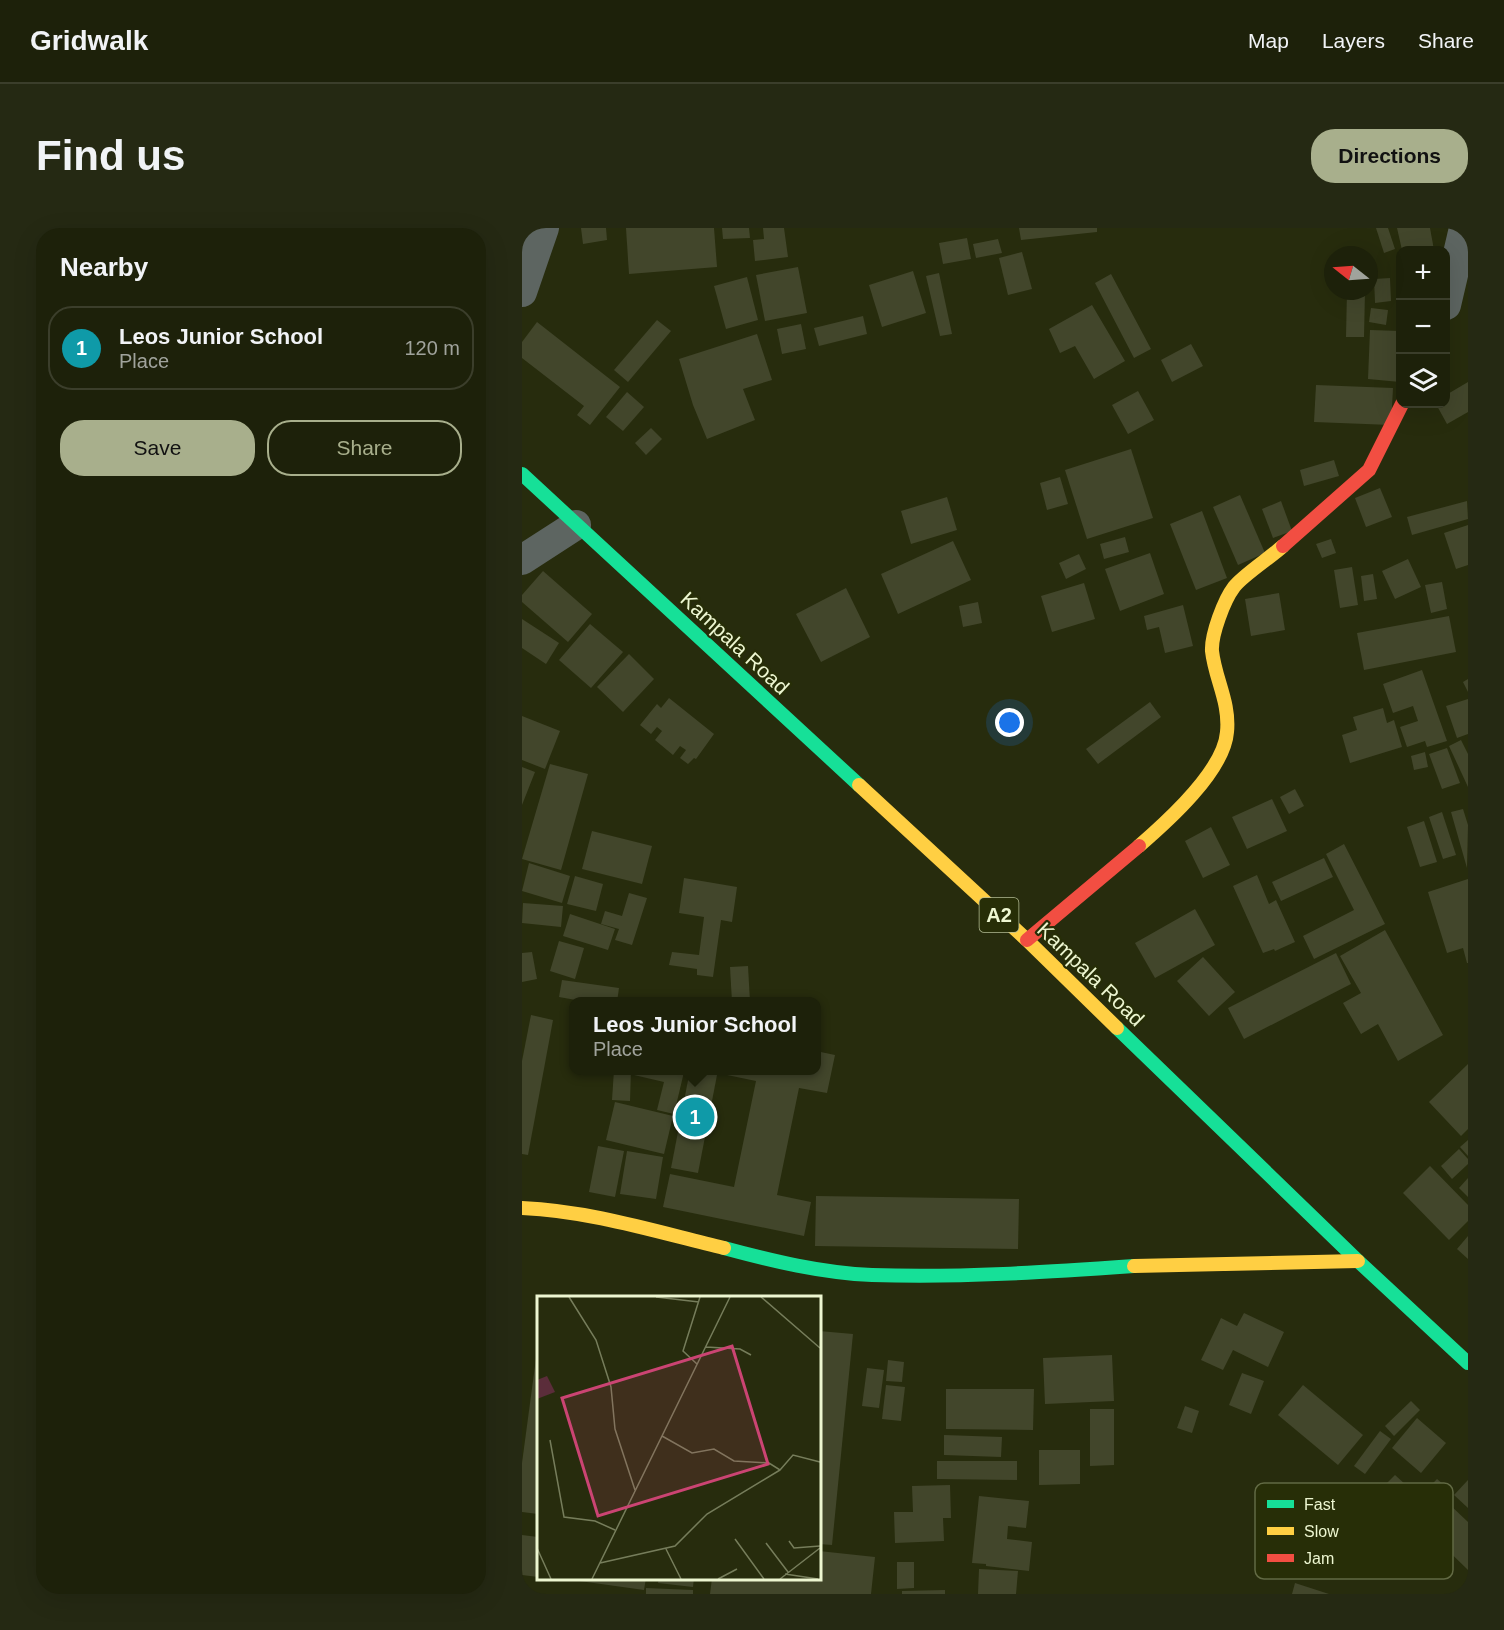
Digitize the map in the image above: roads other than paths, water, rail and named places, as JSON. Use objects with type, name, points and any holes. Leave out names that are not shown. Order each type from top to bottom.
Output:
[{"type":"street","points":[[522,292],[544,228]]},
{"type":"street","points":[[1447,300],[1464,228]]},
{"type":"street","points":[[1027,940],[1170,820],[1217,761],[1227,734],[1227,707],[1212,650],[1218,619],[1234,586],[1369,470],[1386,441],[1400,408]]},
{"type":"street","name":"Kampala Road","points":[[522,474],[1027,940],[1358,1261],[1468,1363]]},
{"type":"street","points":[[522,560],[576,525]]},
{"type":"street","points":[[522,1208],[549,1209],[599,1217],[789,1265],[871,1275],[1025,1274],[1148,1265],[1358,1261]]},
{"type":"place","name":"Leos Junior School","points":[[695,1117]]}]
